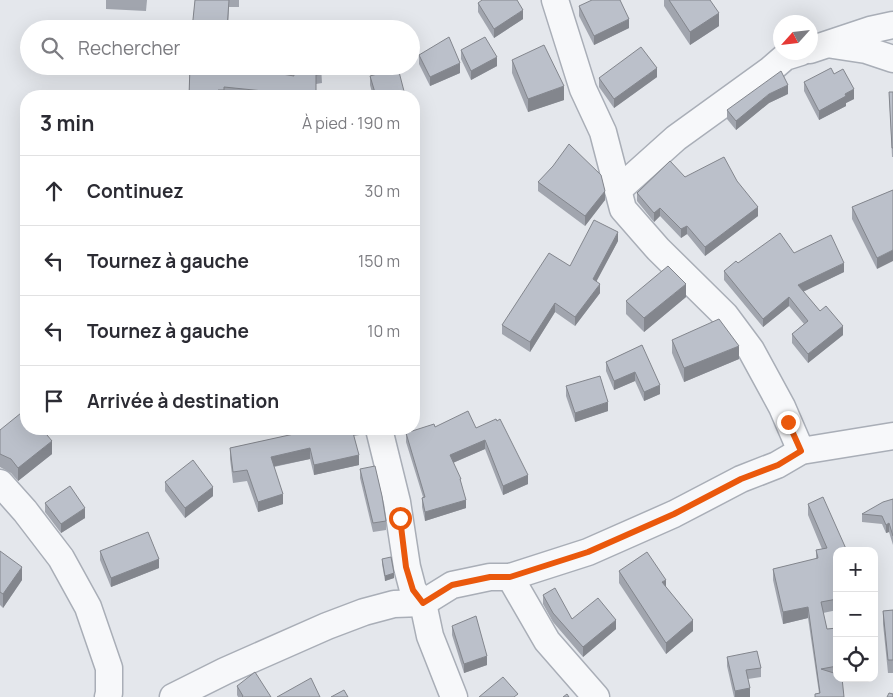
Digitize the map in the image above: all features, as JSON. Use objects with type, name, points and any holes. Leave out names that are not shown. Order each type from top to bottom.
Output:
[{"type":"street","points":[[555,0],[583,89],[603,132],[623,209],[658,249],[725,315],[751,350],[782,407],[801,451]]},
{"type":"street","points":[[820,47],[870,30],[893,25]]},
{"type":"street","points":[[820,47],[866,50],[893,58]]},
{"type":"street","points":[[618,190],[676,138],[756,81],[781,60]]},
{"type":"street","points":[[381,435],[398,502],[406,567],[413,590],[423,603],[430,636],[454,697]]},
{"type":"street","points":[[173,697],[234,667],[327,626],[364,612],[394,604],[423,603],[452,585],[490,577],[510,577],[588,552],[674,514],[741,479],[778,465],[801,451],[893,436]]},
{"type":"street","points":[[0,483],[25,511],[61,558],[88,607],[109,668],[108,697]]},
{"type":"street","points":[[510,577],[547,641],[596,697]]},
{"type":"building","points":[[195,0],[229,0],[228,20],[193,20]]},
{"type":"building","points":[[482,0],[517,0],[523,10],[494,29],[478,3]]},
{"type":"building","points":[[592,0],[620,0],[629,19],[594,36],[579,6]]},
{"type":"building","points":[[669,0],[710,0],[719,13],[690,32]]},
{"type":"building","points":[[449,37],[460,63],[430,77],[420,54]]},
{"type":"building","points":[[485,37],[497,57],[471,71],[461,50]]},
{"type":"building","points":[[544,45],[564,86],[528,99],[512,60]]},
{"type":"building","points":[[641,47],[657,68],[614,99],[599,78]]},
{"type":"building","points":[[831,68],[834,74],[843,69],[854,89],[845,94],[846,96],[819,111],[804,82]]},
{"type":"building","points":[[781,71],[788,85],[769,94],[736,121],[727,110]]},
{"type":"building","points":[[190,75],[316,75],[316,90],[254,90],[224,87],[224,90],[189,90]]},
{"type":"building","points":[[400,75],[404,90],[374,90],[370,76]]},
{"type":"building","points":[[889,92],[893,92],[893,148],[892,148]]},
{"type":"building","points":[[569,144],[601,175],[605,191],[585,216],[538,182],[553,166]]},
{"type":"building","points":[[724,157],[737,181],[758,207],[705,247],[687,226],[681,229],[660,208],[654,213],[637,193],[670,161],[685,177]]},
{"type":"building","points":[[893,190],[893,250],[877,258],[852,207]]},
{"type":"building","points":[[594,220],[618,232],[593,279],[600,284],[575,317],[555,303],[530,342],[502,325],[549,253],[570,266]]},
{"type":"building","points":[[780,233],[794,253],[831,235],[844,263],[798,285],[820,311],[826,306],[843,326],[808,354],[792,334],[808,321],[789,297],[763,319],[724,271],[736,261],[738,263]]},
{"type":"building","points":[[668,266],[686,284],[644,318],[626,301]]},
{"type":"building","points":[[719,319],[739,346],[684,368],[672,340]]},
{"type":"building","points":[[642,345],[660,385],[644,392],[635,372],[614,381],[606,362]]},
{"type":"building","points":[[600,376],[608,402],[575,413],[566,386]]},
{"type":"building","points":[[468,411],[476,428],[500,419],[528,475],[503,486],[485,440],[450,455],[461,479],[466,500],[425,512],[422,498],[425,497],[407,435],[420,435],[420,428],[434,424],[435,427]]},
{"type":"building","points":[[20,414],[20,435],[47,435],[52,441],[18,468],[11,459],[0,454],[0,430]]},
{"type":"building","points":[[289,435],[354,435],[359,455],[314,465],[310,448],[271,457],[283,494],[258,502],[247,470],[233,472],[230,448]]},
{"type":"building","points":[[193,460],[213,487],[185,508],[165,482]]},
{"type":"building","points":[[375,466],[386,521],[373,523],[360,469]]},
{"type":"building","points":[[70,486],[85,508],[61,524],[45,503]]},
{"type":"building","points":[[823,497],[845,547],[833,547],[833,600],[821,602],[827,629],[833,628],[833,667],[821,669],[833,673],[833,682],[842,682],[844,697],[815,697],[815,694],[820,693],[808,607],[783,612],[773,569],[818,558],[816,550],[827,548],[808,504]]},
{"type":"building","points":[[893,499],[893,536],[889,523],[886,525],[882,516],[862,514],[883,502]]},
{"type":"building","points":[[148,532],[159,559],[111,578],[100,551]]},
{"type":"building","points":[[0,551],[22,567],[3,594],[0,592]]},
{"type":"building","points":[[647,552],[666,580],[662,582],[693,620],[666,643],[619,571]]},
{"type":"building","points":[[391,557],[394,573],[385,576],[382,559]]},
{"type":"building","points":[[555,588],[572,619],[598,598],[616,620],[583,647],[553,613],[543,595]]},
{"type":"building","points":[[893,610],[893,660],[888,660],[883,611]]},
{"type":"building","points":[[476,616],[487,656],[464,664],[452,626]]},
{"type":"building","points":[[757,651],[761,668],[746,670],[750,688],[735,691],[727,657]]},
{"type":"building","points":[[255,672],[271,697],[242,697],[237,686]]},
{"type":"building","points":[[503,677],[518,694],[514,697],[479,697]]},
{"type":"building","points":[[311,678],[320,697],[277,697]]},
{"type":"building","points":[[344,690],[348,697],[331,697]]},
{"type":"building","points":[[889,693],[893,694],[893,697],[887,697]]},
{"type":"route","points":[[400,518],[406,567],[413,590],[423,603],[452,585],[490,577],[510,577],[588,552],[674,514],[741,479],[778,465],[801,451],[788,422]]}]
